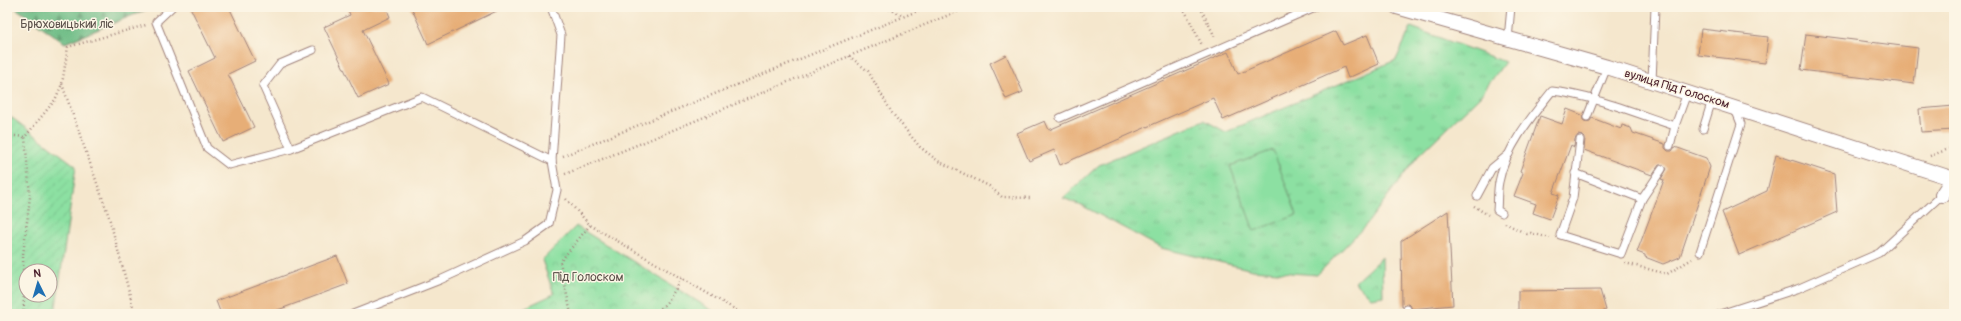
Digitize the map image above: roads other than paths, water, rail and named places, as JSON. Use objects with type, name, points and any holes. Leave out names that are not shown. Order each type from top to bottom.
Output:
[{"type":"street","name":"вулиця Під Голоском","points":[[1397,7],[1423,11],[1508,39],[1606,67],[1735,107],[1954,179]]},
{"type":"street","points":[[1942,195],[1954,179]]},
{"type":"lane","points":[[172,7],[156,22],[207,148],[229,165],[291,149],[422,97],[552,161]]},
{"type":"lane","points":[[353,314],[440,280],[525,241],[549,224],[557,190],[552,161],[561,35],[551,7]]},
{"type":"lane","points":[[1060,118],[1316,7]]},
{"type":"lane","points":[[1508,39],[1511,7]]},
{"type":"lane","points":[[1652,82],[1654,7]]},
{"type":"lane","points":[[291,149],[263,86],[280,64],[313,50]]},
{"type":"lane","points":[[1587,117],[1595,100],[1606,67]]},
{"type":"lane","points":[[1502,213],[1497,210],[1499,182],[1509,154],[1526,124],[1552,92],[1570,93],[1675,126]]},
{"type":"lane","points":[[1670,146],[1675,126],[1687,93]]},
{"type":"lane","points":[[1703,129],[1712,100]]},
{"type":"lane","points":[[1700,252],[1741,124],[1735,107]]},
{"type":"lane","points":[[1580,140],[1572,198],[1560,234],[1621,254],[1642,199],[1662,169]]},
{"type":"lane","points":[[1477,196],[1492,168],[1509,154]]},
{"type":"lane","points":[[1575,173],[1642,199]]},
{"type":"lane","points":[[1720,314],[1796,289],[1879,254],[1942,195]]},
{"type":"park label","name":"Брюховицький ліс","points":[[67,24]]},
{"type":"park label","name":"Під Голоском","points":[[588,277]]}]
